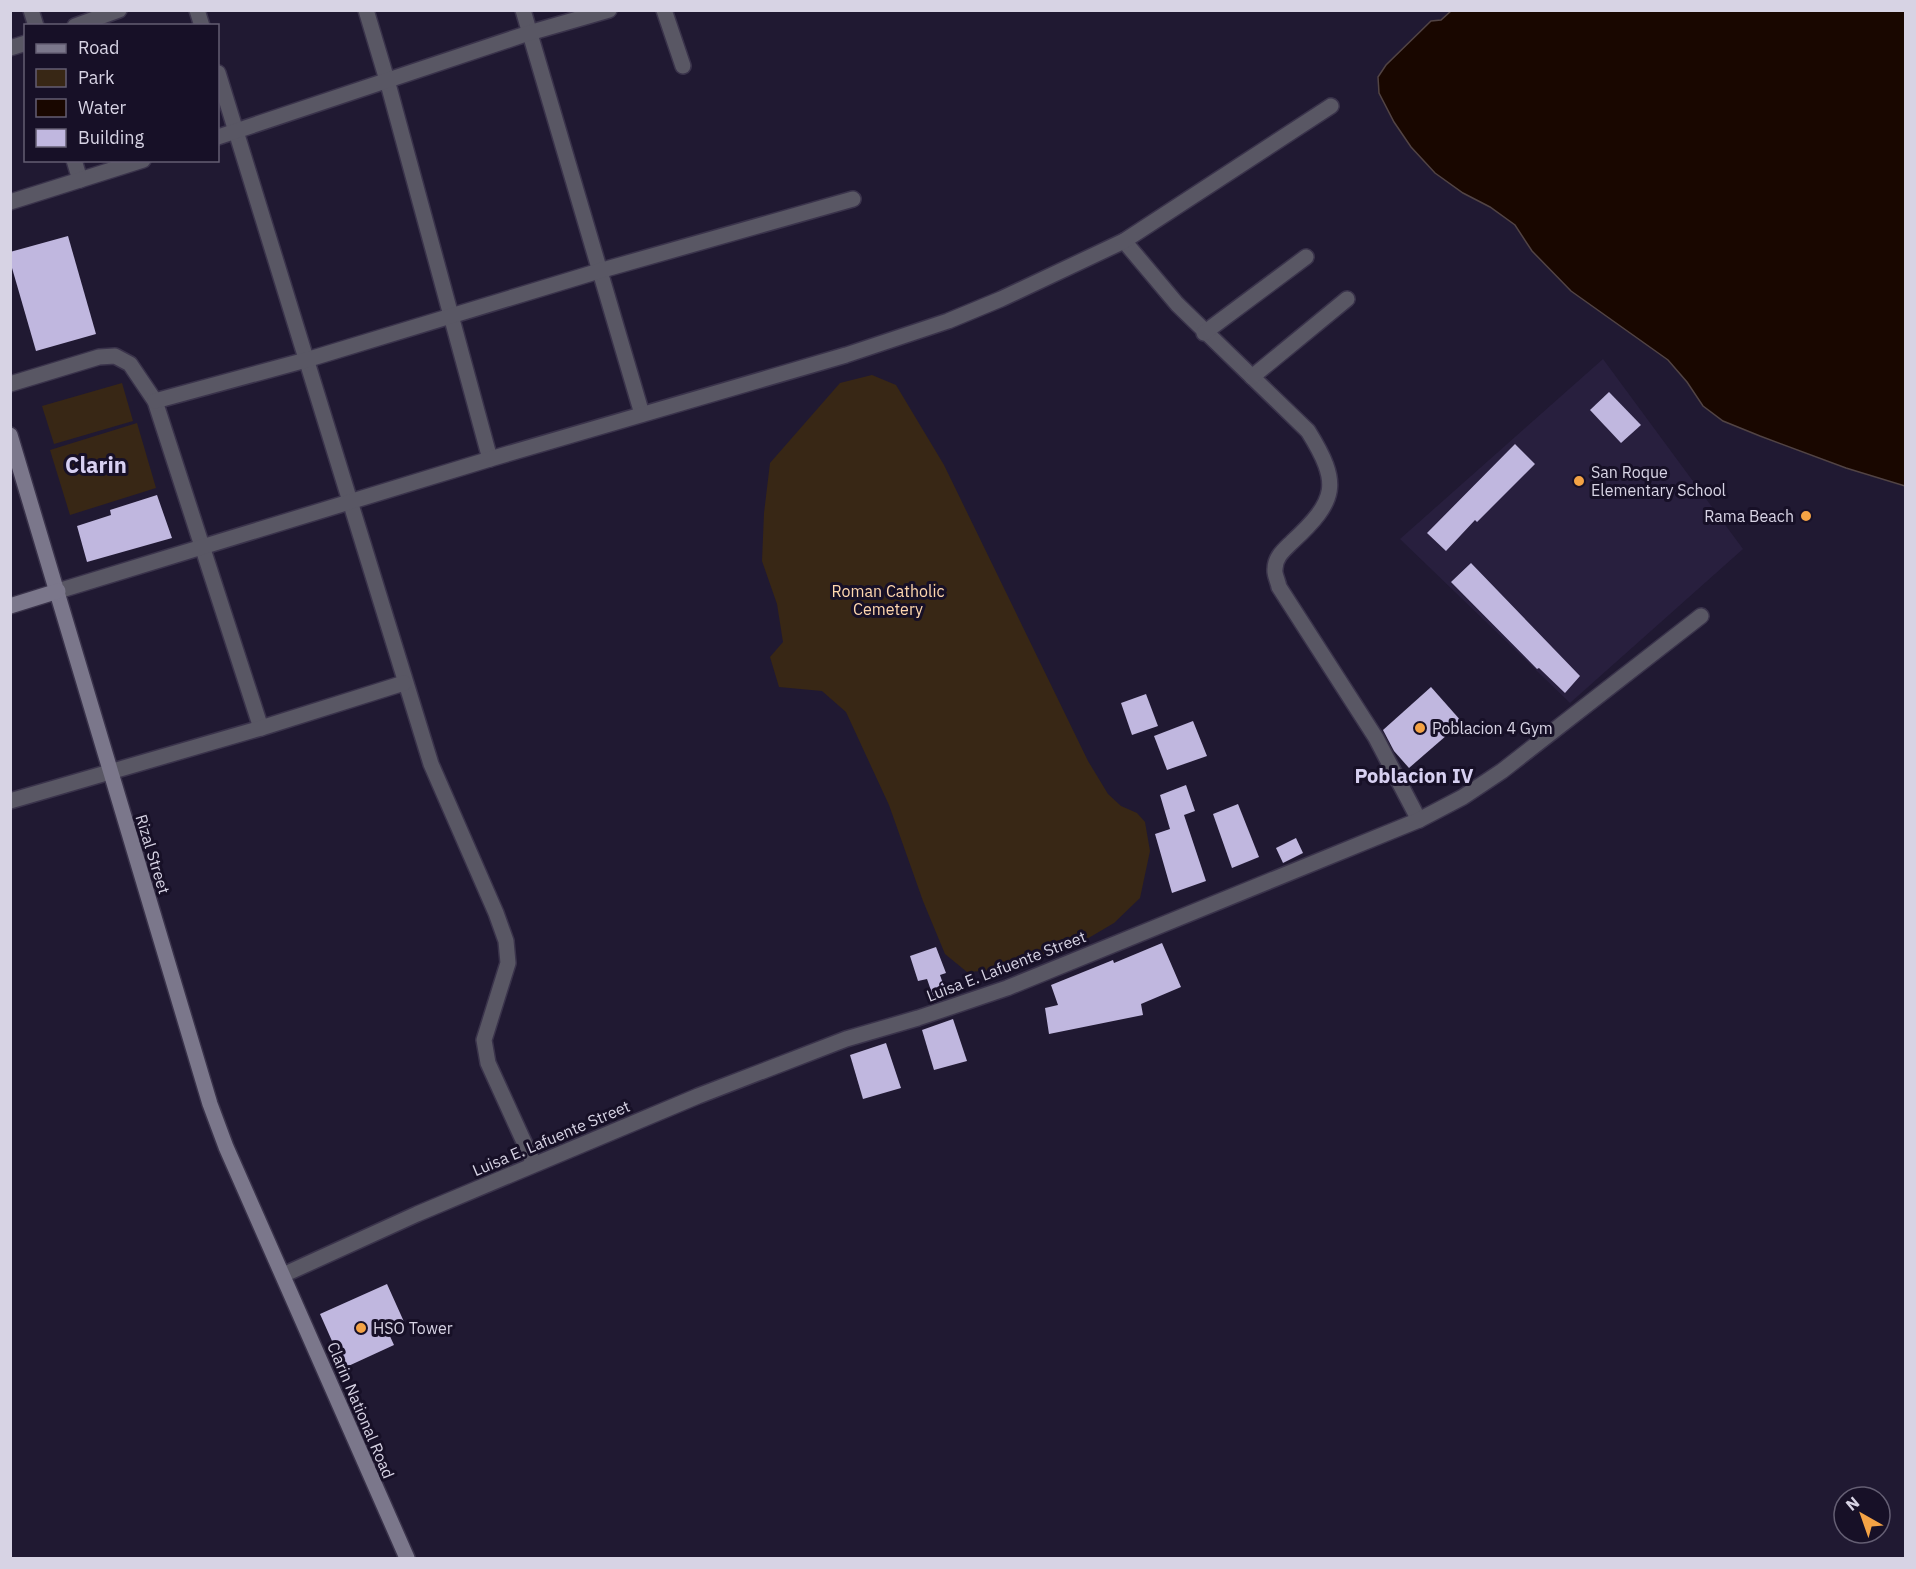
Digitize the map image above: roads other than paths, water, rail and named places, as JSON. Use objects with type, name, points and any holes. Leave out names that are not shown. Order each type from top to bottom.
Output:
[{"type":"main road","name":"Rizal Street","points":[[10,435],[210,1104],[226,1147],[283,1275]]},
{"type":"main road","points":[[10,606],[58,591]]},
{"type":"main road","name":"Clarin National Road","points":[[283,1275],[373,1485],[407,1558]]},
{"type":"street","points":[[80,24],[119,10]]},
{"type":"street","points":[[366,10],[490,459]]},
{"type":"street","points":[[523,10],[642,414]]},
{"type":"street","points":[[219,137],[529,33],[609,10]]},
{"type":"street","points":[[664,10],[683,66]]},
{"type":"street","points":[[219,76],[404,683],[431,764],[506,941],[508,963],[484,1040],[488,1063],[534,1164]]},
{"type":"street","points":[[58,591],[490,459],[846,355],[948,321],[1001,299],[1124,241],[1331,106]]},
{"type":"street","points":[[75,162],[80,180]]},
{"type":"street","points":[[10,202],[136,162]]},
{"type":"street","points":[[154,401],[306,360],[599,271],[853,199]]},
{"type":"street","points":[[1124,241],[1204,333],[1308,431],[1320,450],[1329,472],[1330,493],[1322,512],[1279,554],[1274,570],[1280,586],[1376,738],[1419,820]]},
{"type":"street","points":[[1204,333],[1306,257]]},
{"type":"street","points":[[1252,377],[1347,299]]},
{"type":"street","points":[[10,384],[99,357],[115,356],[130,364],[154,401],[261,728]]},
{"type":"street","name":"Luisa E. Lafuente Street","points":[[283,1275],[417,1214],[698,1096],[836,1043],[1007,988],[1419,820],[1464,797],[1502,771],[1701,616]]},
{"type":"street","points":[[10,801],[261,728],[404,683]]},
{"type":"water","points":[[1451,11],[1905,11],[1905,486],[1846,468],[1723,421],[1703,406],[1668,360],[1571,291],[1532,251],[1515,225],[1435,173],[1411,147],[1394,122],[1379,93],[1378,77],[1386,65],[1431,21],[1441,20]]},
{"type":"place","name":"San Roque Elementary School","points":[[1579,481]]},
{"type":"place","name":"Rama Beach","points":[[1806,516]]},
{"type":"place","name":"Poblacion 4 Gym","points":[[1420,728]]},
{"type":"place","name":"HSO Tower","points":[[361,1328]]},
{"type":"district","name":"Clarin","points":[[96,465]]},
{"type":"district","name":"Poblacion IV","points":[[1414,776]]},
{"type":"park label","name":"Roman Catholic Cemetery","points":[[888,600]]}]
